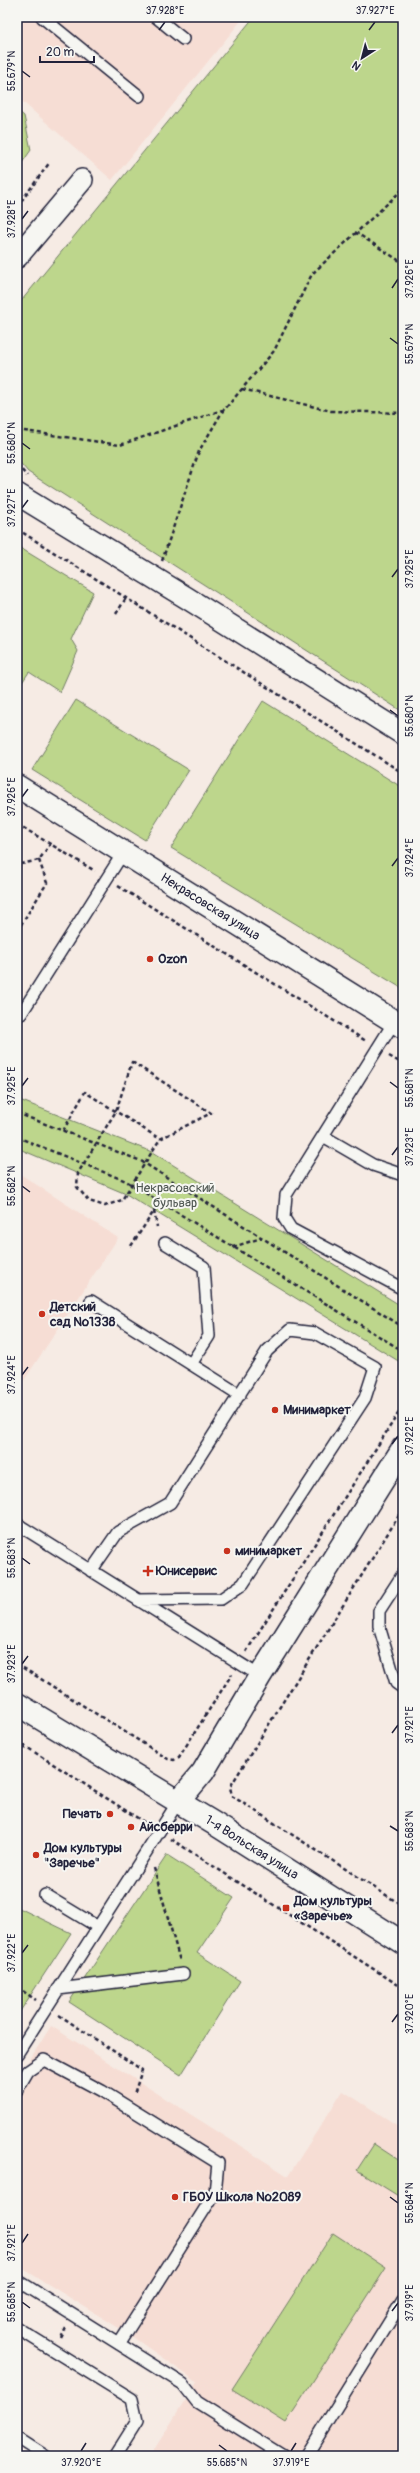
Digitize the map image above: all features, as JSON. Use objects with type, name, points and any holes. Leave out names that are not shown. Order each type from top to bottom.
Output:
[{"type":"street","points":[[17,257],[82,180]]},
{"type":"street","points":[[17,494],[403,734]]},
{"type":"street","name":"Некрасовская улица","points":[[17,786],[399,1024]]},
{"type":"street","points":[[178,1802],[203,1772],[260,1676],[403,1448]]},
{"type":"street","name":"1-я Вольская улица","points":[[17,1704],[178,1802],[403,1943]]},
{"type":"lane","points":[[42,17],[139,96]]},
{"type":"lane","points":[[156,17],[183,39]]},
{"type":"lane","points":[[20,1014],[124,853]]},
{"type":"lane","points":[[399,1024],[378,1048],[286,1195],[284,1218],[291,1229],[403,1289]]},
{"type":"lane","points":[[323,1136],[373,1165],[403,1175]]},
{"type":"lane","points":[[165,1244],[204,1266],[209,1336],[191,1364]]},
{"type":"lane","points":[[90,1301],[240,1395]]},
{"type":"lane","points":[[91,1571],[118,1532],[170,1503],[267,1351],[290,1330],[315,1333],[375,1367],[365,1398],[243,1584],[221,1599],[138,1600]]},
{"type":"lane","points":[[17,1524],[260,1676]]},
{"type":"lane","points":[[403,1574],[379,1611],[379,1626],[396,1683],[403,1688]]},
{"type":"lane","points":[[17,2054],[178,1802]]},
{"type":"lane","points":[[45,1895],[98,1927]]},
{"type":"lane","points":[[58,1989],[183,1974]]},
{"type":"lane","points":[[17,2090],[28,2071],[44,2060],[129,2108],[218,2163],[215,2193],[119,2344]]},
{"type":"lane","points":[[17,2280],[183,2384],[197,2402],[283,2456]]},
{"type":"lane","points":[[306,2456],[403,2300]]},
{"type":"lane","points":[[17,2328],[132,2399],[137,2421],[115,2456]]},
{"type":"lane","points":[[17,2438],[45,2456]]},
{"type":"path","points":[[17,207],[50,162]]},
{"type":"path","points":[[155,579],[199,451],[225,409],[274,351],[312,274],[355,232],[403,189]]},
{"type":"path","points":[[355,232],[403,263]]},
{"type":"path","points":[[242,389],[331,412],[403,413]]},
{"type":"path","points":[[17,430],[120,445],[225,409]]},
{"type":"path","points":[[17,529],[403,773]]},
{"type":"path","points":[[116,614],[126,598]]},
{"type":"path","points":[[17,824],[51,843],[403,1064]]},
{"type":"path","points":[[17,870],[21,864],[39,860],[51,843]]},
{"type":"path","points":[[17,931],[47,883],[39,860]]},
{"type":"path","points":[[132,1062],[211,1113],[160,1139],[122,1200],[105,1206],[89,1201],[77,1186],[78,1173],[116,1111],[132,1062]]},
{"type":"path","points":[[64,1131],[85,1092],[160,1139]]},
{"type":"path","points":[[17,1113],[145,1163],[403,1327]]},
{"type":"path","points":[[17,1137],[132,1185],[403,1351]]},
{"type":"path","points":[[131,1246],[160,1202]]},
{"type":"path","points":[[154,1211],[157,1228]]},
{"type":"path","points":[[233,1247],[262,1238]]},
{"type":"path","points":[[17,1664],[168,1759],[174,1760],[179,1757],[403,1406]]},
{"type":"path","points":[[403,1508],[230,1787],[232,1796],[403,1906]]},
{"type":"path","points":[[17,1741],[147,1824]]},
{"type":"path","points":[[17,1750],[27,1748]]},
{"type":"path","points":[[168,1838],[403,1988]]},
{"type":"path","points":[[153,1864],[183,1974]]},
{"type":"path","points":[[17,1987],[36,2000]]},
{"type":"path","points":[[52,2010],[142,2070],[129,2108]]},
{"type":"path","points":[[53,2350],[74,2316]]},
{"type":"shaded area","points":[[17,17],[244,17],[112,180],[17,97]]},
{"type":"shaded area","name":"Детский сад №1338","points":[[17,1172],[118,1238],[17,1391]]},
{"type":"shaded area","points":[[51,2026],[288,2176],[343,2091],[403,2129],[403,2456],[150,2456],[197,2382],[127,2333],[17,2265],[17,2080]]},
{"type":"green space","points":[[254,17],[403,17],[403,712],[28,472],[17,459],[17,306]]},
{"type":"green space","points":[[17,110],[24,116],[31,150],[17,170]]},
{"type":"green space","points":[[17,546],[93,592],[71,639],[78,651],[60,692],[29,672],[17,690]]},
{"type":"green space","points":[[76,700],[189,770],[145,840],[32,770]]},
{"type":"green space","points":[[263,701],[403,788],[403,989],[171,848]]},
{"type":"green space","name":"Некрасовский бульвар","points":[[17,1099],[152,1152],[403,1307],[403,1357],[400,1362],[126,1194],[17,1148]]},
{"type":"green space","points":[[167,1855],[234,1898],[197,1953],[240,1981],[181,2075],[69,2002]]},
{"type":"green space","points":[[17,1907],[71,1933],[17,2016]]},
{"type":"green space","points":[[374,2144],[403,2163],[403,2199],[357,2170]]},
{"type":"green space","points":[[333,2233],[386,2268],[286,2423],[232,2389]]},
{"type":"place","name":"Ozon","points":[[150,959]]},
{"type":"place","name":"Детский сад №1338","points":[[42,1314]]},
{"type":"place","name":"Минимаркет","points":[[275,1410]]},
{"type":"place","name":"минимаркет","points":[[227,1551]]},
{"type":"place","name":"Юнисервис","points":[[148,1571]]},
{"type":"place","name":"Печать","points":[[110,1814]]},
{"type":"place","name":"Айсберри","points":[[131,1827]]},
{"type":"place","name":"Дом культуры \"Заречье\"","points":[[36,1855]]},
{"type":"place","name":"Дом культуры «Заречье»","points":[[286,1908]]},
{"type":"place","name":"ГБОУ Школа №2089","points":[[175,2197]]}]
